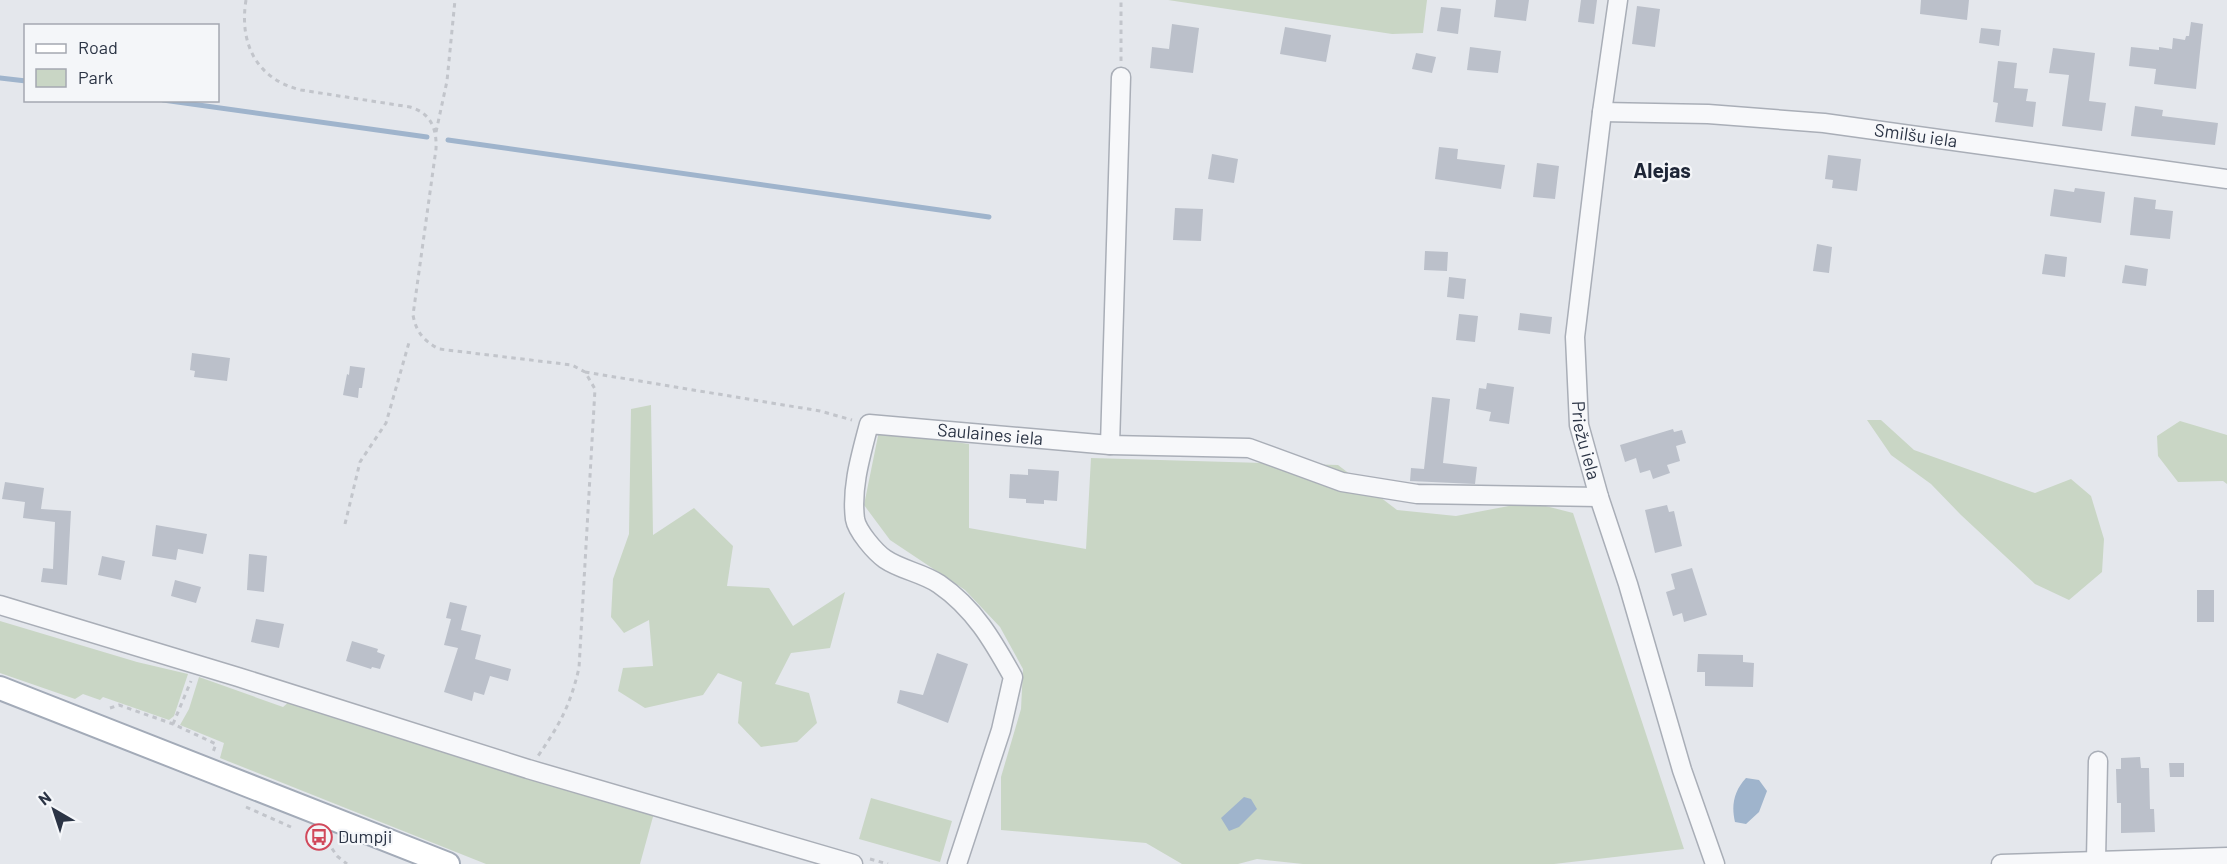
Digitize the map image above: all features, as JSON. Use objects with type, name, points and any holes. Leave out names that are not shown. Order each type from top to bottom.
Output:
[{"type":"main road","points":[[0,688],[448,864]]},
{"type":"street","name":"Priežu iela","points":[[1618,0],[1575,336],[1580,425],[1599,497],[1628,584],[1682,771],[1715,864]]},
{"type":"street","points":[[1110,445],[1121,77]]},
{"type":"street","name":"Smilšu iela","points":[[1602,112],[1708,114],[1824,123],[2227,179]]},
{"type":"street","points":[[869,424],[856,476],[855,521],[868,542],[886,560],[938,583],[964,604],[986,631],[1013,677],[1001,730],[957,864]]},
{"type":"street","name":"Saulaines iela","points":[[869,424],[1110,445],[1249,448],[1342,482],[1417,494],[1599,497]]},
{"type":"street","points":[[0,605],[238,676],[528,769],[853,864]]},
{"type":"street","points":[[2096,860],[2098,761]]},
{"type":"street","points":[[2001,864],[2227,856]]},
{"type":"path","points":[[246,0],[244,23],[246,38],[259,65],[271,76],[301,90],[417,109],[431,121],[436,133]]},
{"type":"path","points":[[455,0],[447,81],[436,133],[436,149],[413,315],[419,334],[439,349],[572,365],[585,372],[820,411],[869,424]]},
{"type":"path","points":[[1121,0],[1121,77]]},
{"type":"path","points":[[345,524],[360,462],[386,423],[410,339]]},
{"type":"path","points":[[528,769],[557,729],[572,698],[579,668],[595,389],[585,372]]},
{"type":"path","points":[[173,724],[195,674]]},
{"type":"path","points":[[327,841],[337,856],[347,864]]},
{"type":"green space","points":[[1168,0],[1427,0],[1423,33],[1392,34]]},
{"type":"green space","points":[[651,405],[653,535],[694,508],[733,546],[727,586],[769,588],[793,626],[845,592],[830,648],[791,653],[775,684],[809,693],[817,723],[797,742],[761,747],[738,723],[742,682],[718,673],[703,695],[645,708],[618,691],[623,668],[653,666],[649,620],[624,633],[611,617],[613,579],[629,534],[631,409]]},
{"type":"green space","points":[[1867,420],[1881,420],[1914,450],[2035,493],[2071,479],[2091,496],[2104,539],[2102,572],[2069,600],[2035,584],[1931,484],[1891,455]]},
{"type":"green space","points":[[2180,421],[2227,435],[2227,484],[2223,481],[2178,482],[2158,456],[2157,436]]},
{"type":"green space","points":[[879,431],[969,444],[969,528],[1086,549],[1091,458],[1338,465],[1397,510],[1456,516],[1530,502],[1573,513],[1684,849],[1554,864],[1303,864],[1257,859],[1238,864],[1182,864],[1146,843],[1001,830],[1001,777],[1021,709],[1023,669],[1000,627],[965,590],[890,540],[864,505]]},
{"type":"green space","points":[[0,621],[137,662],[188,674],[174,716],[169,720],[103,697],[100,700],[83,694],[75,699],[0,673]]},
{"type":"green space","points":[[199,677],[283,707],[290,701],[654,813],[640,864],[486,864],[220,758],[224,743],[180,725],[189,709]]},
{"type":"green space","points":[[871,798],[952,821],[940,862],[859,839]]},
{"type":"water","points":[[1746,778],[1759,780],[1767,791],[1759,812],[1746,824],[1735,822],[1733,810],[1736,793]]},
{"type":"water","points":[[1244,797],[1251,799],[1257,809],[1239,827],[1229,831],[1221,818]]},
{"type":"building","points":[[1496,0],[1529,0],[1526,21],[1494,17]]},
{"type":"building","points":[[1581,0],[1597,0],[1594,24],[1578,22]]},
{"type":"building","points":[[1921,0],[1969,0],[1967,20],[1920,14]]},
{"type":"building","points":[[1637,6],[1660,9],[1655,47],[1632,44]]},
{"type":"building","points":[[1441,7],[1461,9],[1458,34],[1437,31]]},
{"type":"building","points":[[2191,22],[2203,24],[2196,89],[2154,84],[2156,69],[2129,66],[2131,47],[2172,49],[2173,38],[2185,40],[2186,36],[2189,36]]},
{"type":"building","points":[[1172,24],[1199,28],[1193,73],[1150,68],[1152,47],[1169,49]]},
{"type":"building","points":[[1285,27],[1331,35],[1326,62],[1280,54]]},
{"type":"building","points":[[1981,28],[2001,30],[1999,46],[1979,43]]},
{"type":"building","points":[[1470,47],[1501,51],[1498,73],[1467,70]]},
{"type":"building","points":[[2053,48],[2095,53],[2089,101],[2106,103],[2102,131],[2062,126],[2069,75],[2049,73]]},
{"type":"building","points":[[1416,53],[1436,57],[1432,73],[1412,69]]},
{"type":"building","points":[[1998,61],[2017,63],[2014,88],[2028,89],[2026,101],[2036,102],[2033,127],[1995,122],[1998,103],[1993,102]]},
{"type":"building","points":[[2135,106],[2163,110],[2162,116],[2218,123],[2215,145],[2131,136]]},
{"type":"building","points":[[1439,147],[1458,149],[1457,159],[1505,165],[1501,189],[1435,179]]},
{"type":"building","points":[[1212,154],[1238,159],[1234,183],[1208,179]]},
{"type":"building","points":[[1828,155],[1861,159],[1857,191],[1832,188],[1833,180],[1825,179]]},
{"type":"building","points":[[1537,163],[1559,166],[1555,199],[1533,197]]},
{"type":"building","points":[[2075,188],[2105,192],[2101,223],[2050,216],[2054,189],[2074,192]]},
{"type":"building","points":[[2134,197],[2156,200],[2155,209],[2173,211],[2170,239],[2130,235]]},
{"type":"building","points":[[1175,208],[1203,209],[1201,241],[1173,240]]},
{"type":"building","points":[[1817,244],[1832,247],[1829,273],[1813,271]]},
{"type":"building","points":[[1425,251],[1448,252],[1447,271],[1424,270]]},
{"type":"building","points":[[2045,254],[2067,257],[2065,277],[2042,274]]},
{"type":"building","points":[[2125,265],[2148,269],[2146,286],[2122,283]]},
{"type":"building","points":[[1449,277],[1466,279],[1464,299],[1447,297]]},
{"type":"building","points":[[1520,313],[1552,317],[1550,334],[1518,330]]},
{"type":"building","points":[[1459,314],[1478,316],[1475,342],[1456,340]]},
{"type":"building","points":[[192,353],[230,358],[227,381],[194,377],[195,371],[190,370]]},
{"type":"building","points":[[350,366],[365,368],[358,398],[343,395]]},
{"type":"building","points":[[1487,383],[1514,387],[1509,424],[1489,421],[1491,412],[1476,409],[1479,388],[1486,389]]},
{"type":"building","points":[[1432,397],[1450,399],[1443,463],[1477,467],[1475,484],[1410,481],[1411,468],[1424,469]]},
{"type":"building","points":[[1673,429],[1674,432],[1682,430],[1686,443],[1676,446],[1680,461],[1667,465],[1670,473],[1653,479],[1650,470],[1640,473],[1636,458],[1625,462],[1620,445]]},
{"type":"building","points":[[1028,469],[1059,471],[1057,501],[1044,500],[1044,504],[1026,503],[1026,499],[1009,498],[1010,474],[1028,475]]},
{"type":"building","points":[[5,482],[44,488],[41,509],[71,511],[67,585],[41,582],[43,568],[53,569],[55,522],[23,518],[25,502],[2,499]]},
{"type":"building","points":[[1667,505],[1669,512],[1674,511],[1682,546],[1655,553],[1645,510]]},
{"type":"building","points":[[156,525],[207,534],[203,554],[178,549],[176,560],[152,556]]},
{"type":"building","points":[[249,554],[267,556],[264,592],[247,590]]},
{"type":"building","points":[[102,556],[125,561],[121,580],[98,575]]},
{"type":"building","points":[[1692,568],[1707,615],[1684,622],[1682,613],[1673,616],[1666,592],[1675,589],[1671,574]]},
{"type":"building","points":[[175,580],[201,587],[196,603],[171,596]]},
{"type":"building","points":[[2197,590],[2214,590],[2214,622],[2197,622]]},
{"type":"building","points":[[450,602],[467,606],[461,630],[481,635],[475,659],[511,669],[508,681],[490,676],[484,695],[474,692],[472,701],[444,692],[458,648],[444,645],[451,619],[446,618]]},
{"type":"building","points":[[256,619],[284,624],[279,648],[251,642]]},
{"type":"building","points":[[352,641],[378,649],[377,652],[385,655],[380,669],[372,667],[371,669],[346,661]]},
{"type":"building","points":[[937,653],[968,664],[948,723],[897,703],[900,690],[923,695]]},
{"type":"building","points":[[1698,654],[1743,655],[1743,662],[1754,663],[1753,687],[1705,686],[1705,672],[1697,672]]},
{"type":"building","points":[[2140,757],[2141,768],[2149,768],[2150,809],[2154,809],[2155,832],[2121,833],[2121,803],[2117,803],[2116,769],[2121,769],[2121,758]]},
{"type":"building","points":[[2169,763],[2184,763],[2184,777],[2170,777]]},
{"type":"waterway","points":[[0,78],[24,81]]},
{"type":"waterway","points":[[177,102],[427,137]]},
{"type":"waterway","points":[[448,140],[989,217]]},
{"type":"place","name":"Dumpji","points":[[319,837]]},
{"type":"district","name":"Alejas","points":[[1662,171]]}]
